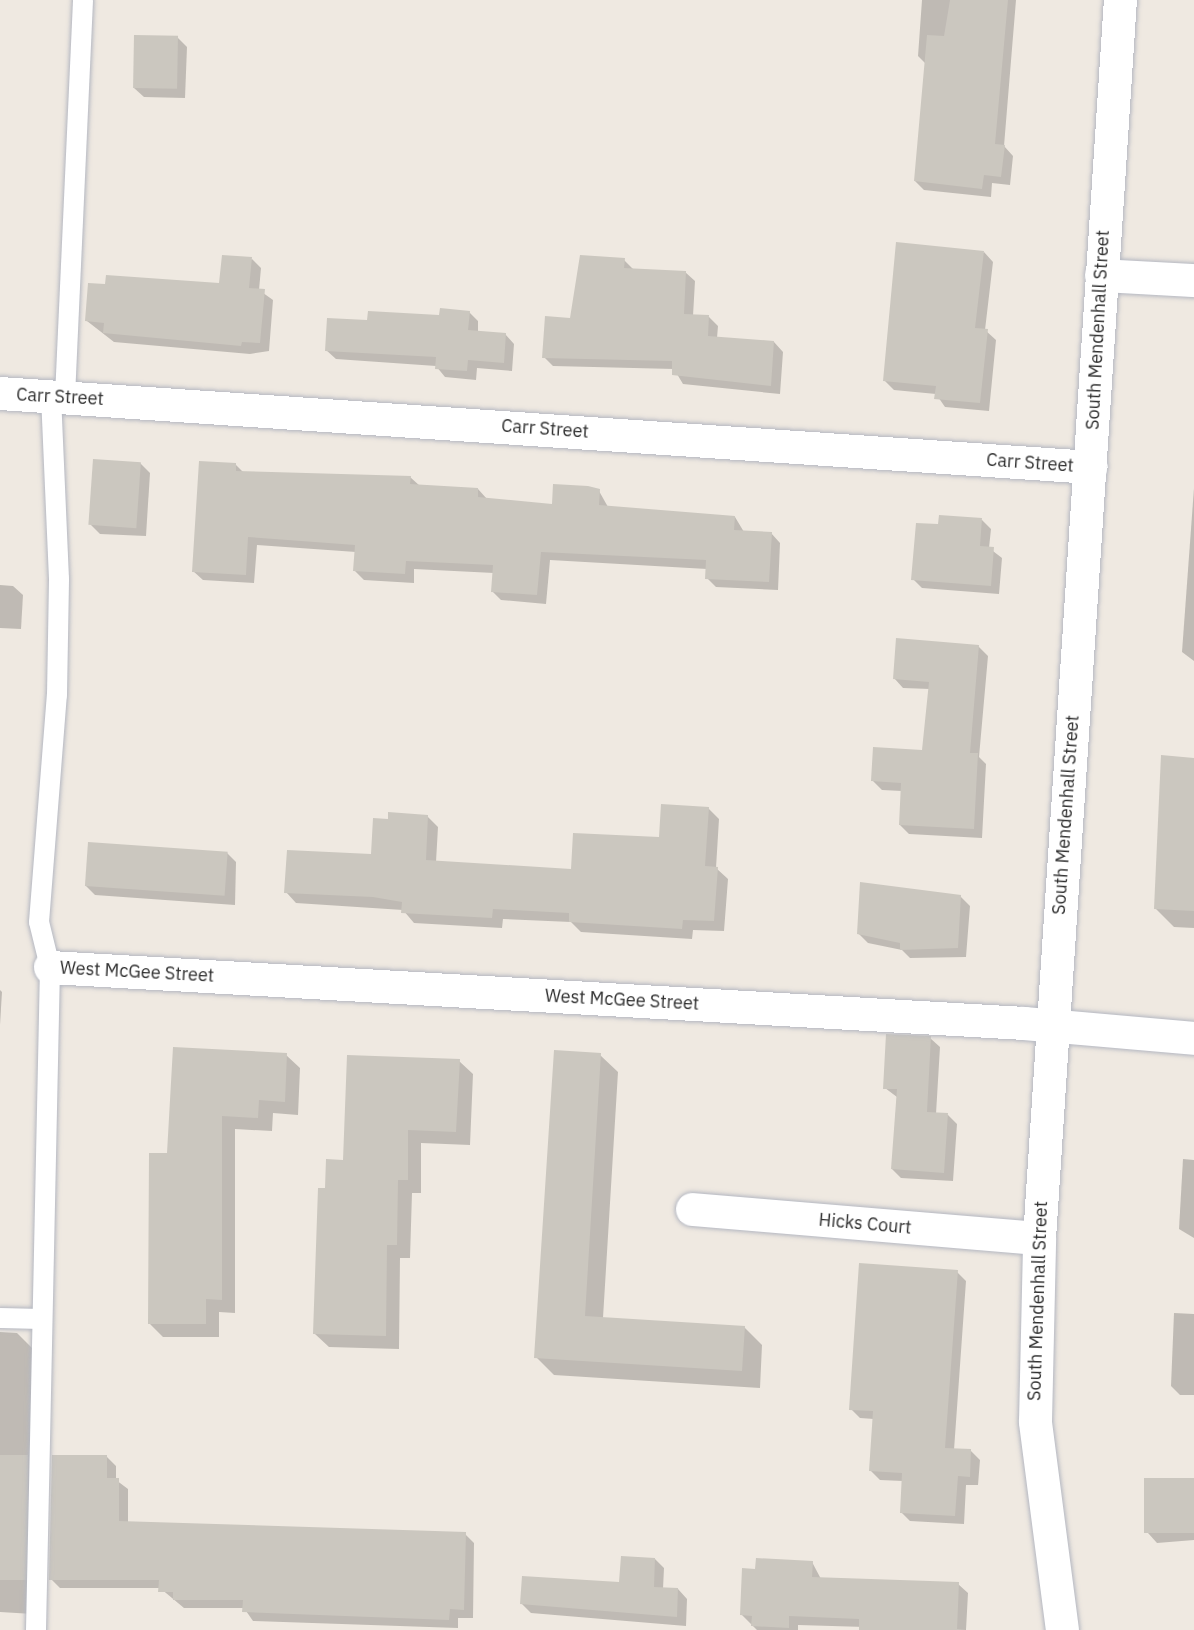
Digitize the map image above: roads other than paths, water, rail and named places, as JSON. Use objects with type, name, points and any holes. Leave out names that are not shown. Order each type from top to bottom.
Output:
[{"type":"street","name":"South Mendenhall Street","points":[[1062,1630],[1035,1421],[1039,1238],[1120,0]]},
{"type":"street","points":[[1101,275],[1194,280]]},
{"type":"street","name":"Carr Street","points":[[0,393],[1090,467]]},
{"type":"street","name":"West McGee Street","points":[[50,967],[1052,1025],[1194,1038]]},
{"type":"street","name":"Hicks Court","points":[[692,1209],[1039,1238]]},
{"type":"lane","points":[[36,1630],[50,967],[39,922],[57,683],[58,396],[83,0]]},
{"type":"lane","points":[[0,1318],[42,1319]]}]
